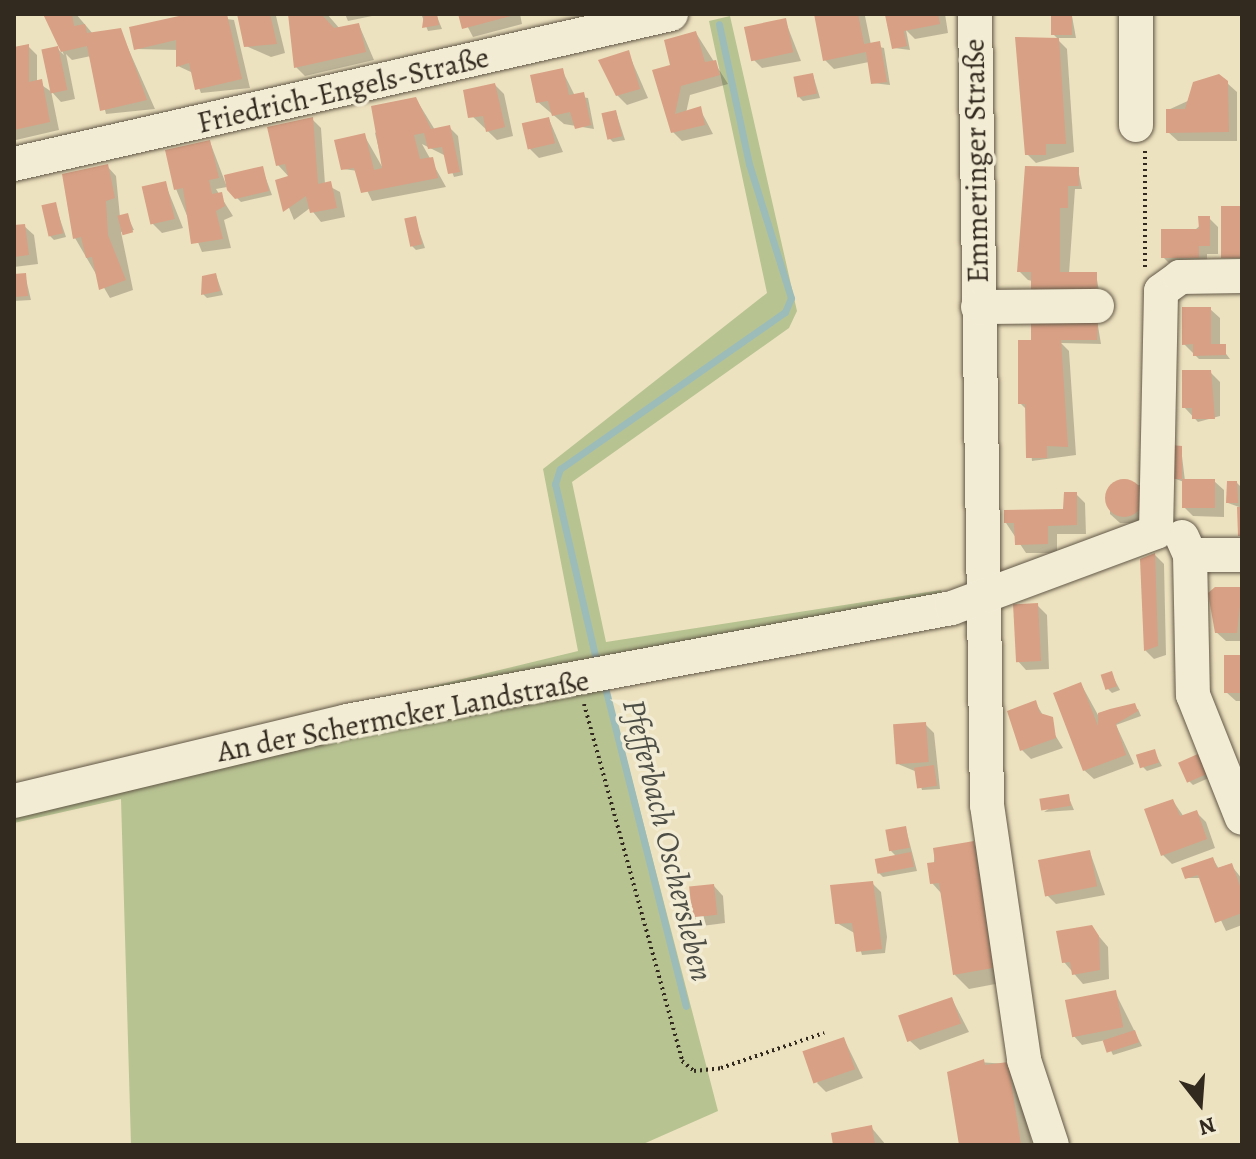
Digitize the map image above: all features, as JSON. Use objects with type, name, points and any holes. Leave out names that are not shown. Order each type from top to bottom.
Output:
[{"type":"street","name":"Friedrich-Engels-Straße","points":[[14,164],[553,28],[671,14]]},
{"type":"street","name":"Emmeringer Straße","points":[[975,14],[981,599],[991,855],[1024,1060],[1052,1145]]},
{"type":"street","points":[[1136,14],[1136,125]]},
{"type":"street","points":[[1242,276],[1180,277],[1161,291],[1156,532],[1173,530],[1190,555],[1193,695],[1242,818]]},
{"type":"street","name":"Emmeringer Straße","points":[[978,307],[1097,306]]},
{"type":"street","name":"An der Schermcker Landstraße","points":[[14,801],[347,721],[578,683],[981,599],[1156,532]]},
{"type":"street","points":[[1190,555],[1242,555]]},
{"type":"path","points":[[1136,125],[1145,145],[1145,272],[1161,291]]},
{"type":"path","points":[[578,683],[682,1061],[694,1071],[721,1068],[824,1033]]},
{"type":"green space","points":[[730,16],[797,311],[789,328],[572,482],[606,642],[941,590],[944,624],[607,683],[718,1111],[641,1145],[131,1145],[121,799],[14,823],[14,787],[578,651],[543,469],[767,293],[709,21]]},
{"type":"building","points":[[43,14],[72,14],[74,26],[85,24],[87,33],[121,28],[147,100],[100,111],[87,46],[61,52]]},
{"type":"building","points":[[188,14],[227,14],[242,79],[195,90],[189,63],[176,67],[176,40],[134,50],[129,27]]},
{"type":"building","points":[[237,14],[270,14],[277,44],[244,47]]},
{"type":"building","points":[[288,14],[321,14],[334,28],[359,23],[366,52],[294,68]]},
{"type":"building","points":[[424,14],[437,14],[439,25],[422,28]]},
{"type":"building","points":[[458,14],[515,14],[515,15],[462,29]]},
{"type":"building","points":[[814,14],[858,14],[864,44],[880,41],[887,82],[871,84],[866,52],[823,61]]},
{"type":"building","points":[[938,14],[940,24],[904,31],[907,46],[892,49],[885,15]]},
{"type":"building","points":[[1051,14],[1072,14],[1072,35],[1051,35]]},
{"type":"building","points":[[786,18],[793,52],[751,61],[744,27]]},
{"type":"building","points":[[696,31],[705,62],[716,60],[720,75],[681,86],[675,114],[701,106],[705,125],[671,133],[652,70],[670,65],[664,40]]},
{"type":"building","points":[[1015,37],[1059,38],[1066,144],[1046,144],[1046,155],[1025,155]]},
{"type":"building","points":[[29,44],[29,82],[42,79],[50,122],[14,130],[14,47]]},
{"type":"building","points":[[58,46],[67,90],[51,94],[41,50]]},
{"type":"building","points":[[629,50],[640,89],[616,96],[598,60]]},
{"type":"building","points":[[563,68],[569,95],[584,92],[591,125],[575,129],[570,112],[552,116],[548,101],[536,103],[530,75]]},
{"type":"building","points":[[813,73],[817,94],[797,97],[793,77]]},
{"type":"building","points":[[1219,74],[1228,81],[1229,132],[1166,133],[1166,109],[1185,109],[1193,82]]},
{"type":"building","points":[[495,83],[505,127],[486,132],[483,116],[468,118],[463,90]]},
{"type":"building","points":[[416,97],[431,129],[450,125],[460,172],[448,174],[442,147],[428,149],[424,133],[414,135],[420,159],[433,157],[438,178],[361,193],[354,168],[341,170],[334,140],[365,133],[374,170],[382,168],[371,106]]},
{"type":"building","points":[[616,110],[622,136],[607,140],[601,113]]},
{"type":"building","points":[[313,117],[318,184],[331,181],[337,208],[310,213],[306,196],[283,212],[275,180],[288,176],[285,164],[276,166],[267,127]]},
{"type":"building","points":[[549,117],[555,143],[528,150],[522,123]]},
{"type":"building","points":[[210,140],[219,178],[209,180],[212,194],[222,192],[225,206],[216,211],[223,239],[191,244],[183,188],[174,190],[165,150]]},
{"type":"building","points":[[108,164],[115,198],[106,201],[108,235],[126,280],[99,290],[92,257],[86,258],[81,237],[73,239],[62,174]]},
{"type":"building","points":[[263,166],[269,191],[235,199],[227,190],[224,175]]},
{"type":"building","points":[[1025,166],[1079,167],[1079,186],[1068,186],[1068,208],[1060,208],[1060,272],[1097,272],[1097,294],[1031,294],[1031,272],[1017,272]]},
{"type":"building","points":[[166,181],[175,219],[150,225],[142,187]]},
{"type":"building","points":[[56,202],[63,233],[49,237],[41,205]]},
{"type":"building","points":[[1221,206],[1242,206],[1242,258],[1221,258]]},
{"type":"building","points":[[128,213],[133,232],[123,235],[117,216]]},
{"type":"building","points":[[416,216],[422,244],[410,247],[404,218]]},
{"type":"building","points":[[1198,216],[1210,216],[1210,246],[1199,246],[1199,258],[1161,258],[1161,229],[1199,229]]},
{"type":"building","points":[[25,224],[29,255],[14,257],[14,225]]},
{"type":"building","points":[[26,273],[28,296],[14,297],[14,274]]},
{"type":"building","points":[[216,273],[220,291],[201,295],[202,276]]},
{"type":"building","points":[[1182,307],[1211,307],[1211,344],[1226,344],[1226,355],[1193,356],[1193,344],[1182,345]]},
{"type":"building","points":[[1031,318],[1098,318],[1097,340],[1061,340],[1068,447],[1047,446],[1047,458],[1026,458],[1025,404],[1018,404],[1018,340],[1031,340]]},
{"type":"building","points":[[1182,370],[1211,370],[1215,419],[1192,419],[1192,408],[1182,408]]},
{"type":"building","points":[[1171,445],[1182,446],[1182,479],[1171,479]]},
{"type":"building","points":[[1124,479],[1137,485],[1143,498],[1137,511],[1124,517],[1111,511],[1105,498],[1111,485]]},
{"type":"building","points":[[1182,479],[1215,479],[1215,508],[1182,508]]},
{"type":"building","points":[[1227,481],[1237,481],[1238,503],[1226,503]]},
{"type":"building","points":[[1064,492],[1077,492],[1077,525],[1048,526],[1048,544],[1015,545],[1014,523],[1004,523],[1004,510],[1063,509]]},
{"type":"building","points":[[1237,507],[1242,507],[1242,536],[1238,536]]},
{"type":"building","points":[[1155,553],[1158,646],[1144,651],[1140,559]]},
{"type":"building","points":[[1215,587],[1242,587],[1237,633],[1215,633],[1208,593]]},
{"type":"building","points":[[1038,603],[1041,661],[1016,662],[1013,604]]},
{"type":"building","points":[[1224,655],[1242,655],[1242,693],[1224,693]]},
{"type":"building","points":[[1112,671],[1117,686],[1106,690],[1101,675]]},
{"type":"building","points":[[1081,682],[1098,726],[1098,713],[1135,703],[1138,711],[1116,724],[1126,755],[1083,771],[1053,693]]},
{"type":"building","points":[[1036,700],[1040,713],[1053,717],[1056,738],[1020,751],[1007,711]]},
{"type":"building","points":[[926,722],[929,762],[896,764],[893,724]]},
{"type":"building","points":[[1155,749],[1159,762],[1140,768],[1136,755]]},
{"type":"building","points":[[1200,753],[1209,773],[1187,783],[1178,763]]},
{"type":"building","points":[[934,765],[937,786],[917,789],[914,768]]},
{"type":"building","points":[[1069,794],[1071,806],[1041,811],[1039,799]]},
{"type":"building","points":[[1173,799],[1180,816],[1197,810],[1207,839],[1161,856],[1144,809]]},
{"type":"building","points":[[906,826],[910,848],[889,851],[885,830]]},
{"type":"building","points":[[974,841],[993,968],[953,975],[939,883],[930,884],[927,863],[935,862],[933,848]]},
{"type":"building","points":[[1090,850],[1097,886],[1045,896],[1038,860]]},
{"type":"building","points":[[911,852],[914,867],[878,874],[875,859]]},
{"type":"building","points":[[1213,857],[1217,868],[1232,863],[1242,892],[1242,913],[1215,923],[1198,875],[1185,879],[1181,868]]},
{"type":"building","points":[[873,881],[882,949],[856,952],[852,923],[835,924],[830,885]]},
{"type":"building","points":[[714,884],[717,915],[692,917],[689,887]]},
{"type":"building","points":[[1092,925],[1099,936],[1100,970],[1072,975],[1070,962],[1062,963],[1056,931]]},
{"type":"building","points":[[1116,990],[1123,1027],[1072,1037],[1065,1000]]},
{"type":"building","points":[[952,997],[961,1023],[907,1042],[898,1016]]},
{"type":"building","points":[[1135,1030],[1139,1042],[1107,1053],[1103,1041]]},
{"type":"building","points":[[844,1037],[855,1069],[813,1083],[802,1051]]},
{"type":"building","points":[[984,1059],[985,1065],[1008,1062],[1021,1145],[959,1145],[947,1072]]},
{"type":"building","points":[[872,1125],[875,1145],[833,1145],[831,1133]]},
{"type":"waterway","name":"Pfefferbach Oschersleben","points":[[597,664],[555,484],[560,469],[785,312],[791,298],[749,164],[719,24]]},
{"type":"waterway","name":"Pfefferbach Oschersleben","points":[[605,687],[686,1006]]}]
